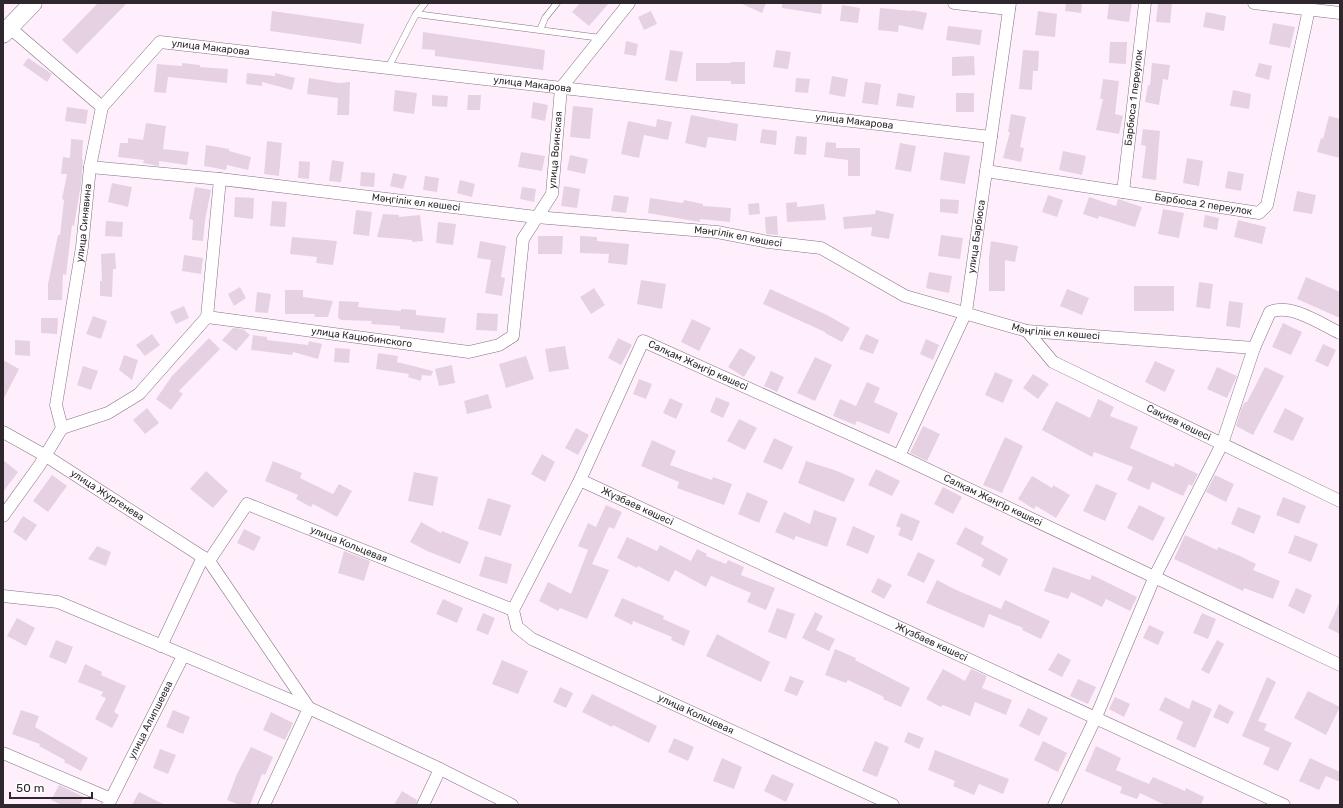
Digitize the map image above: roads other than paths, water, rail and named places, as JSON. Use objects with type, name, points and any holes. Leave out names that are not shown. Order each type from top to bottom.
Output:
[{"type":"main road","points":[[6,30],[33,3]]},
{"type":"street","points":[[561,88],[629,3]]},
{"type":"street","points":[[954,3],[1010,6]]},
{"type":"street","name":"Барбюса 1 переулок","points":[[1123,192],[1145,3]]},
{"type":"street","points":[[1254,3],[1340,13]]},
{"type":"street","name":"улица Барбюса","points":[[899,456],[966,312],[1010,6]]},
{"type":"street","name":"Барбюса 2 переулок","points":[[986,171],[1260,212],[1265,210],[1309,9]]},
{"type":"street","points":[[6,30],[102,107]]},
{"type":"street","name":"улица Макарова","points":[[102,107],[160,42],[991,137]]},
{"type":"street","name":"улица Воинская","points":[[513,336],[523,239],[552,194],[561,88]]},
{"type":"street","name":"улица Синявина","points":[[62,428],[56,405],[82,247],[90,167],[102,107]]},
{"type":"street","name":"Мәңгілік ел көшесі","points":[[90,167],[220,179],[536,217],[717,232],[768,242],[822,248],[905,296],[966,312],[1027,331],[1254,348]]},
{"type":"street","points":[[3,516],[46,456],[62,428],[108,413],[139,394],[207,317],[220,179]]},
{"type":"street","points":[[1054,805],[1096,717],[1155,576],[1222,444],[1254,348],[1270,312],[1278,308],[1289,309],[1340,334]]},
{"type":"street","name":"улица Кацюбинского","points":[[207,317],[469,352],[499,345],[513,336]]},
{"type":"street","name":"Сақиев көшесі","points":[[1027,331],[1053,362],[1340,501]]},
{"type":"street","name":"Салқам Жәңгір көшесі","points":[[580,480],[643,341],[899,456],[1340,665]]},
{"type":"street","name":"улица Жургенева","points":[[3,432],[46,456],[206,559]]},
{"type":"street","points":[[513,610],[580,480]]},
{"type":"street","name":"Жүзбаев көшесі","points":[[580,480],[1284,805]]},
{"type":"street","name":"улица Кольцевая","points":[[206,559],[247,504],[513,610],[516,627],[532,639],[892,805]]},
{"type":"street","points":[[161,646],[206,559],[309,708]]},
{"type":"street","points":[[3,596],[58,602],[309,708],[440,769],[512,805]]},
{"type":"street","name":"улица Алипшеева","points":[[109,802],[183,656]]},
{"type":"street","points":[[264,805],[309,708]]},
{"type":"street","points":[[3,753],[109,802]]},
{"type":"street","points":[[423,805],[440,769]]},
{"type":"lane","points":[[388,68],[416,14],[425,3]]},
{"type":"lane","points":[[540,30],[545,18],[557,3]]},
{"type":"lane","points":[[416,14],[601,38]]}]
